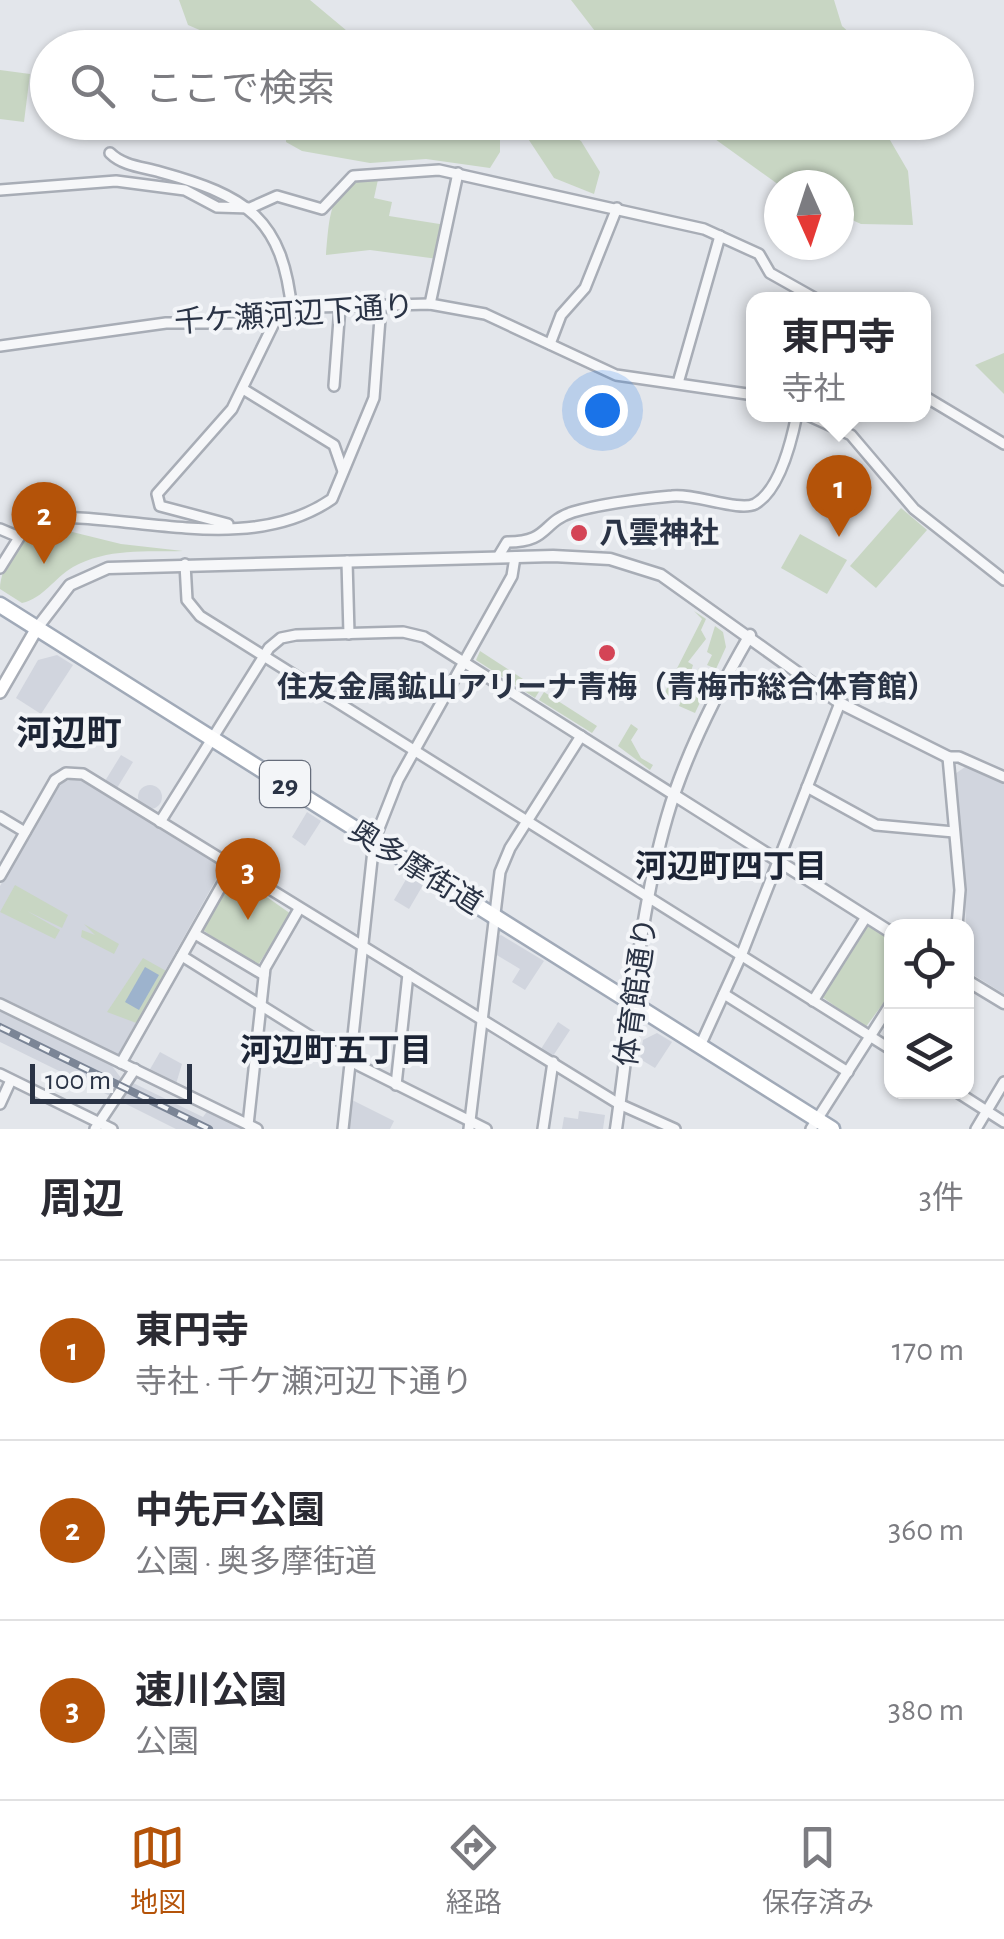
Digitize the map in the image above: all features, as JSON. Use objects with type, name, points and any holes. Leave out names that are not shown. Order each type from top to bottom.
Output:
[{"type":"main road","name":"奥多摩街道","points":[[0,605],[700,1046],[814,1124],[832,1129]]},
{"type":"main road","points":[[0,692],[37,628]]},
{"type":"street","points":[[110,153],[122,162],[193,180],[250,208],[286,264],[292,312]]},
{"type":"street","points":[[0,190],[116,180],[185,190],[218,208],[250,208],[277,196],[322,209],[344,181],[361,174],[426,169],[458,173],[617,208],[720,236],[759,254],[770,273],[804,292]]},
{"type":"street","points":[[430,304],[458,173]]},
{"type":"street","points":[[550,344],[561,316],[585,288],[617,208]]},
{"type":"street","points":[[678,382],[720,236]]},
{"type":"street","name":"千ケ瀬河辺下通り","points":[[0,346],[166,323],[276,319],[292,312],[340,306],[430,304],[485,314],[611,373],[746,394]]},
{"type":"street","points":[[0,568],[30,521],[42,518],[170,529],[234,526],[301,514],[324,504],[337,492],[374,398],[381,305]]},
{"type":"street","points":[[334,386],[340,306]]},
{"type":"street","points":[[234,526],[160,506],[157,494],[232,408],[276,319]]},
{"type":"street","points":[[243,389],[334,446],[344,471]]},
{"type":"street","points":[[931,400],[1004,444]]},
{"type":"street","points":[[498,557],[507,542],[533,542],[571,513],[608,505],[694,495],[741,506],[755,504],[786,452],[795,422]]},
{"type":"street","points":[[823,422],[851,436],[870,454],[896,490],[937,530],[1004,580]]},
{"type":"street","points":[[0,529],[19,537]]},
{"type":"street","points":[[343,1129],[374,840],[415,750],[512,576],[515,557]]},
{"type":"street","points":[[37,628],[59,596],[94,572],[185,564],[592,557],[645,568],[678,584],[840,703],[948,757],[958,757],[1004,777]]},
{"type":"street","points":[[347,560],[349,634]]},
{"type":"street","points":[[185,564],[185,592],[192,608],[884,1045]]},
{"type":"street","points":[[160,822],[264,656],[287,636],[414,634],[884,928]]},
{"type":"street","name":"体育館通り","points":[[616,1129],[650,898],[674,795],[750,635]]},
{"type":"street","points":[[700,1046],[741,956],[840,703]]},
{"type":"street","points":[[470,1125],[502,866],[580,736]]},
{"type":"street","points":[[948,757],[960,903],[958,919]]},
{"type":"street","points":[[0,876],[54,780],[72,771],[86,775],[619,1104],[676,1129]]},
{"type":"street","points":[[807,787],[876,825],[954,832]]},
{"type":"street","points":[[0,817],[25,832]]},
{"type":"street","points":[[121,1063],[232,867]]},
{"type":"street","points":[[0,1004],[253,1127],[264,975],[299,909]]},
{"type":"street","points":[[813,1002],[866,917]]},
{"type":"street","points":[[194,934],[264,975]]},
{"type":"street","points":[[182,956],[350,1062],[470,1125],[486,1129]]},
{"type":"street","points":[[396,1084],[408,974]]},
{"type":"street","points":[[974,985],[1004,1004]]},
{"type":"street","points":[[724,994],[848,1072]]},
{"type":"street","points":[[814,1124],[887,1009]]},
{"type":"street","points":[[543,1129],[553,1062]]},
{"type":"street","points":[[96,1126],[134,1069]]},
{"type":"street","points":[[0,1074],[96,1126],[112,1129]]},
{"type":"street","points":[[0,1104],[12,1080]]},
{"type":"street","points":[[976,1129],[1004,1082]]},
{"type":"street","points":[[968,1099],[1004,1122]]},
{"type":"shaded area","points":[[57,655],[73,665],[41,714],[16,698],[38,660]]},
{"type":"shaded area","points":[[121,755],[133,762],[117,788],[105,781]]},
{"type":"shaded area","points":[[968,765],[1004,782],[1004,994],[974,975],[974,919],[966,919],[952,776]]},
{"type":"shaded area","points":[[79,777],[223,867],[118,1055],[0,998],[0,886],[58,784]]},
{"type":"shaded area","points":[[150,785],[159,788],[159,806],[150,809],[141,806],[138,797],[141,788]]},
{"type":"shaded area","points":[[307,812],[321,821],[305,846],[292,837]]},
{"type":"shaded area","points":[[408,876],[423,885],[409,909],[394,900]]},
{"type":"shaded area","points":[[501,935],[544,961],[525,990],[512,982],[520,969],[495,954],[497,937]]},
{"type":"shaded area","points":[[0,1009],[109,1062],[124,1082],[110,1096],[0,1042]]},
{"type":"shaded area","points":[[558,1022],[570,1030],[553,1056],[541,1049]]},
{"type":"shaded area","points":[[657,1033],[672,1042],[655,1068],[640,1059],[643,1040]]},
{"type":"shaded area","points":[[160,1052],[182,1064],[176,1084],[149,1071]]},
{"type":"shaded area","points":[[131,1082],[203,1117],[208,1110],[247,1129],[176,1129],[116,1099]]},
{"type":"shaded area","points":[[352,1100],[394,1121],[390,1129],[349,1129]]},
{"type":"shaded area","points":[[579,1111],[605,1115],[603,1129],[562,1129],[564,1117],[578,1119]]},
{"type":"green space","points":[[179,0],[310,0],[346,30],[200,30],[188,25]]},
{"type":"green space","points":[[571,0],[834,0],[846,30],[594,30]]},
{"type":"green space","points":[[0,70],[30,74],[24,122],[0,119]]},
{"type":"green space","points":[[500,140],[500,152],[490,168],[426,159],[370,163],[302,151],[286,142]]},
{"type":"green space","points":[[529,140],[579,140],[600,172],[594,194],[554,178]]},
{"type":"green space","points":[[716,140],[890,140],[908,171],[913,225],[854,221],[854,170],[764,170],[764,174]]},
{"type":"green space","points":[[379,175],[374,198],[392,202],[389,216],[446,225],[438,259],[370,250],[326,255],[335,201],[350,184]]},
{"type":"green space","points":[[1004,353],[1004,394],[975,365]]},
{"type":"green space","points":[[901,508],[927,530],[876,588],[850,566]]},
{"type":"green space","points":[[48,526],[121,544],[183,551],[127,552],[86,561],[37,597],[22,603],[0,589],[4,570],[30,533]]},
{"type":"green space","points":[[800,534],[847,560],[827,594],[781,568]]},
{"type":"green space","points":[[694,611],[706,619],[701,630],[706,639],[688,662],[693,665],[684,693],[678,691],[673,703],[662,698],[702,619]]},
{"type":"green space","points":[[715,626],[723,632],[726,647],[716,669],[707,665]]},
{"type":"green space","points":[[480,651],[540,690],[535,698],[476,660]]},
{"type":"green space","points":[[699,668],[713,675],[695,713],[679,706],[682,699],[687,701]]},
{"type":"green space","points":[[544,692],[597,726],[592,733],[539,700]]},
{"type":"green space","points":[[631,724],[638,729],[631,740],[641,758],[653,765],[650,770],[618,746]]},
{"type":"green space","points":[[237,876],[291,914],[256,968],[203,930]]},
{"type":"green space","points":[[15,885],[68,915],[62,928],[27,911],[60,930],[55,939],[0,912]]},
{"type":"green space","points":[[84,924],[119,944],[114,954],[81,937],[82,930],[95,935]]},
{"type":"green space","points":[[870,925],[884,934],[884,1002],[865,1028],[821,996],[864,927]]},
{"type":"green space","points":[[143,958],[168,972],[139,1024],[107,1012]]},
{"type":"water","points":[[145,967],[159,975],[139,1010],[125,1002]]},
{"type":"railway","points":[[0,1027],[209,1129]]},
{"type":"place","name":"八雲神社","points":[[579,533]]},
{"type":"place","name":"東円寺","points":[[839,537]]},
{"type":"place","name":"中先戸公園","points":[[44,564]]},
{"type":"place","name":"住友金属鉱山アリーナ青梅（青梅市総合体育館）","points":[[607,653]]},
{"type":"place","name":"速川公園","points":[[248,920]]},
{"type":"district","name":"河辺町","points":[[69,733]]},
{"type":"district","name":"河辺町四丁目","points":[[731,866]]},
{"type":"district","name":"河辺町五丁目","points":[[336,1050]]}]
